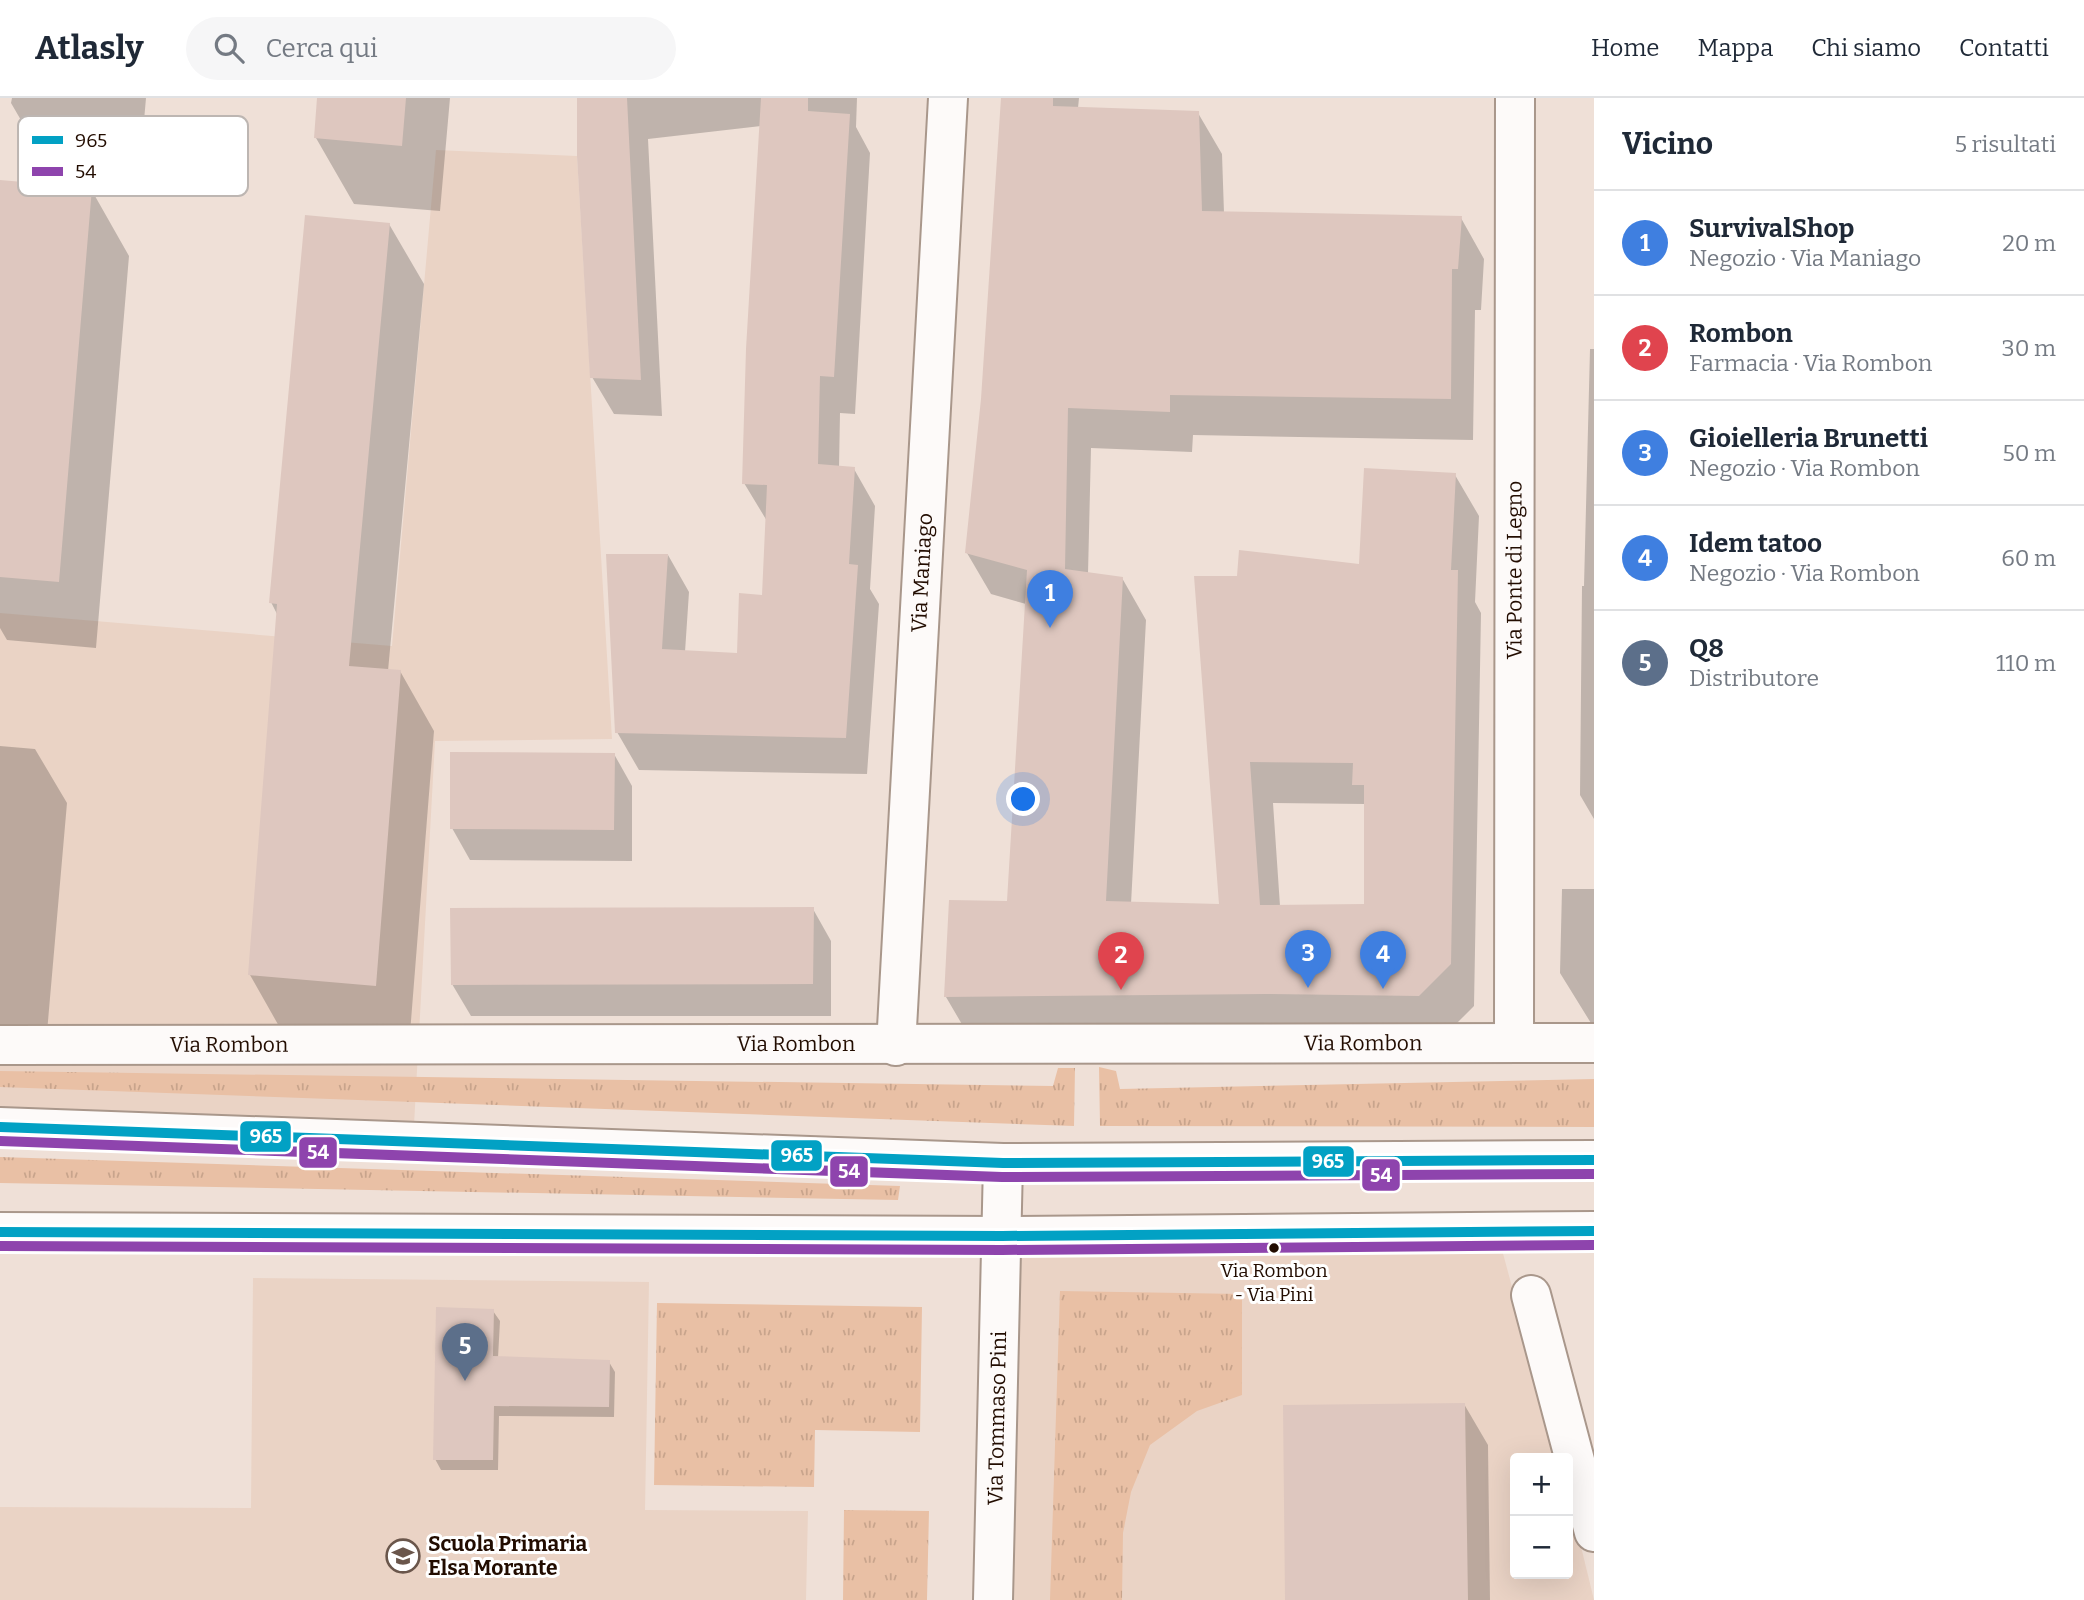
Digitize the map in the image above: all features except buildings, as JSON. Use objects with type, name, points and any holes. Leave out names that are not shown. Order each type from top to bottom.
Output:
[{"type":"street","name":"Via Maniago","points":[[896,1046],[948,98]]},
{"type":"street","name":"Via Ponte di Legno","points":[[1514,1042],[1516,98]]},
{"type":"street","name":"Via Rombon","points":[[0,1045],[896,1046],[1594,1043]]},
{"type":"street","points":[[0,1127],[1003,1163],[1594,1160]]},
{"type":"street","points":[[1002,1236],[1003,1163]]},
{"type":"street","points":[[0,1232],[1002,1236],[1594,1231]]},
{"type":"street","name":"Via Tommaso Pini","points":[[993,1600],[1002,1236]]},
{"type":"street","points":[[1531,1295],[1594,1532]]},
{"type":"shaded area","points":[[436,150],[577,156],[612,739],[435,741],[414,1125],[0,1118],[0,613],[392,646]]},
{"type":"shaded area","points":[[1501,1246],[1557,1453],[1510,1453],[1510,1579],[1573,1579],[1573,1514],[1594,1600],[1005,1600],[1015,1251]]},
{"type":"shaded area","points":[[253,1278],[649,1282],[645,1510],[808,1511],[806,1600],[0,1600],[0,1507],[251,1508]]},
{"type":"green space","points":[[1099,1067],[1116,1071],[1120,1089],[1594,1079],[1594,1127],[1100,1126]]},
{"type":"green space","points":[[1058,1068],[1075,1068],[1074,1126],[0,1087],[0,1071],[1053,1086]]},
{"type":"green space","points":[[0,1157],[900,1186],[898,1200],[0,1183]]},
{"type":"green space","points":[[1060,1291],[1242,1294],[1242,1395],[1197,1411],[1150,1445],[1131,1492],[1123,1533],[1122,1600],[1050,1600]]},
{"type":"green space","points":[[657,1303],[922,1307],[920,1432],[815,1430],[814,1487],[654,1485]]},
{"type":"green space","points":[[844,1510],[929,1511],[927,1600],[843,1600]]},
{"type":"transit line","name":"965","points":[[0,1127],[1003,1163],[1594,1160]]},
{"type":"transit line","name":"54","points":[[0,1141],[1002,1177],[1594,1174]]},
{"type":"transit line","name":"965","points":[[0,1232],[1002,1236],[1594,1231]]},
{"type":"transit line","name":"54","points":[[0,1246],[1002,1250],[1594,1245]]},
{"type":"place","name":"SurvivalShop","points":[[1050,628]]},
{"type":"place","name":"Gioielleria Brunetti","points":[[1308,988]]},
{"type":"place","name":"Idem tatoo","points":[[1383,989]]},
{"type":"place","name":"Rombon","points":[[1121,990]]},
{"type":"place","name":"Via Rombon - Via Pini","points":[[1274,1248]]},
{"type":"place","name":"Q8","points":[[465,1381]]},
{"type":"place","name":"Scuola Primaria Elsa Morante","points":[[403,1556]]}]
